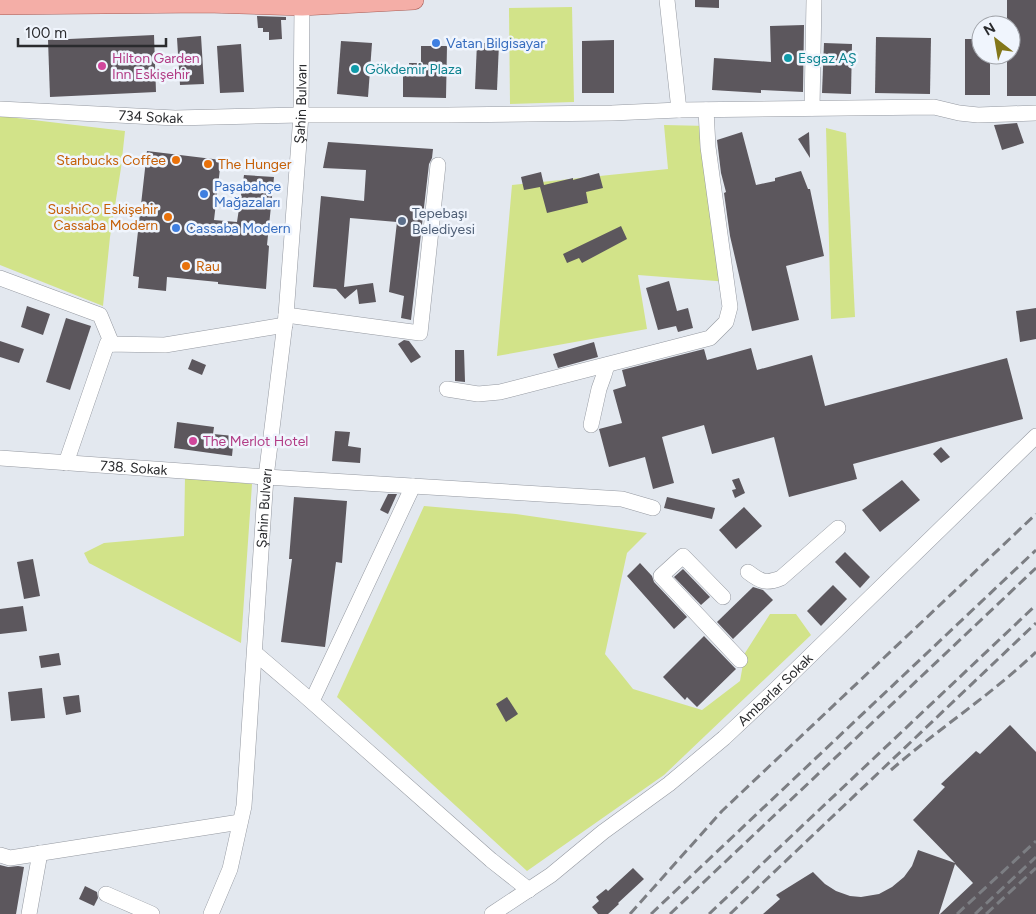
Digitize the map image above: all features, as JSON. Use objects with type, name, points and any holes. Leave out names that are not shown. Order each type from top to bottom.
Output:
[{"type":"main road","points":[[0,5],[302,3],[414,0]]},
{"type":"street","points":[[667,0],[679,110]]},
{"type":"street","points":[[812,108],[814,0]]},
{"type":"street","name":"Şahin Bulvarı","points":[[211,914],[230,869],[244,806],[266,477],[285,320],[301,115],[302,3]]},
{"type":"street","name":"734 Sokak","points":[[0,109],[175,118],[301,115],[612,113],[679,110],[934,106],[959,113],[978,115],[1036,113]]},
{"type":"street","points":[[447,389],[478,394],[500,392],[710,338],[726,322],[730,306],[708,147],[706,110]]},
{"type":"street","points":[[66,463],[107,344],[165,345],[285,320],[420,333],[438,165]]},
{"type":"street","points":[[0,278],[100,315],[112,344]]},
{"type":"street","points":[[591,426],[598,390],[606,365]]},
{"type":"street","name":"Ambarlar Sokak","points":[[492,914],[551,875],[614,823],[669,784],[724,738],[1036,436]]},
{"type":"street","name":"738. Sokak","points":[[0,458],[622,500],[653,508]]},
{"type":"street","points":[[312,702],[412,486]]},
{"type":"street","points":[[748,572],[758,580],[770,583],[781,578],[838,528]]},
{"type":"street","points":[[722,597],[683,556],[662,576],[740,660]]},
{"type":"street","points":[[255,653],[491,860],[529,890]]},
{"type":"street","points":[[0,855],[10,858],[40,854],[240,822]]},
{"type":"street","points":[[30,914],[40,854]]},
{"type":"street","points":[[106,894],[152,914]]},
{"type":"green space","points":[[572,7],[574,102],[510,104],[509,8]]},
{"type":"green space","points":[[0,116],[125,131],[110,237],[103,306],[0,265]]},
{"type":"green space","points":[[664,125],[708,126],[729,282],[638,275],[647,329],[497,356],[512,185],[668,169]]},
{"type":"green space","points":[[826,128],[846,133],[855,317],[831,319]]},
{"type":"green space","points":[[185,477],[252,484],[241,643],[89,563],[84,553],[104,543],[184,536]]},
{"type":"green space","points":[[424,506],[516,514],[647,533],[627,553],[605,654],[633,689],[702,710],[740,681],[745,653],[770,614],[796,614],[811,635],[664,775],[527,871],[337,697]]},
{"type":"building","points":[[695,0],[719,0],[719,8],[695,7]]},
{"type":"building","points":[[1007,0],[1036,0],[1036,96],[1007,96],[1007,65],[1021,65],[1021,15],[1007,15]]},
{"type":"building","points":[[257,16],[286,17],[286,20],[281,20],[282,39],[269,40],[269,32],[263,32],[263,28],[258,28]]},
{"type":"building","points":[[804,25],[803,92],[761,90],[761,93],[712,90],[714,58],[771,62],[770,26]]},
{"type":"building","name":"Hilton Garden Inn Eskişehir","points":[[154,35],[156,92],[50,97],[48,40]]},
{"type":"building","points":[[201,36],[204,84],[180,85],[177,38]]},
{"type":"building","points":[[876,37],[931,38],[930,94],[875,93]]},
{"type":"building","points":[[965,39],[971,39],[971,65],[990,65],[990,95],[965,95]]},
{"type":"building","points":[[614,40],[614,93],[582,93],[582,41]]},
{"type":"building","name":"Gökdemir Plaza","points":[[341,41],[372,43],[368,97],[337,94]]},
{"type":"building","points":[[477,43],[499,43],[497,90],[475,89]]},
{"type":"building","points":[[824,43],[852,44],[851,94],[822,93]]},
{"type":"building","points":[[241,44],[244,92],[220,93],[217,46]]},
{"type":"building","points":[[421,46],[447,46],[446,98],[403,97],[403,72],[409,72],[409,63],[421,63]]},
{"type":"building","points":[[1017,123],[1024,143],[1002,150],[994,125]]},
{"type":"building","points":[[742,132],[756,185],[775,181],[775,178],[801,171],[808,189],[810,189],[824,256],[786,266],[799,320],[752,331],[730,236],[724,193],[726,192],[721,173],[717,140]]},
{"type":"building","points":[[809,132],[810,158],[798,139]]},
{"type":"building","name":"Tepebaşı Belediyesi","points":[[328,142],[433,149],[429,164],[411,320],[401,318],[404,296],[389,292],[397,222],[350,218],[344,287],[373,283],[376,302],[359,304],[357,289],[345,299],[336,289],[313,287],[321,196],[364,201],[366,170],[323,168]]},
{"type":"building","name":"Cassaba Modern","points":[[147,151],[221,160],[214,220],[237,222],[244,175],[274,177],[267,245],[269,246],[266,289],[167,277],[166,291],[138,288],[139,277],[133,276]]},
{"type":"building","points":[[541,172],[544,185],[599,173],[603,188],[586,192],[588,203],[547,213],[540,187],[524,190],[521,177]]},
{"type":"building","points":[[621,226],[627,239],[582,263],[579,258],[567,263],[563,254]]},
{"type":"building","points":[[669,281],[677,311],[688,308],[693,328],[678,332],[676,326],[658,330],[646,288]]},
{"type":"building","points":[[27,306],[50,314],[43,335],[21,327]]},
{"type":"building","points":[[1036,308],[1036,339],[1020,342],[1016,311]]},
{"type":"building","points":[[66,318],[91,326],[70,390],[46,382]]},
{"type":"building","points":[[404,340],[409,341],[421,357],[411,363],[398,344]]},
{"type":"building","points":[[0,341],[24,349],[19,363],[0,357]]},
{"type":"building","points":[[594,342],[598,357],[558,368],[553,354]]},
{"type":"building","points":[[751,348],[757,370],[812,355],[825,406],[1007,358],[1023,419],[853,464],[857,479],[789,497],[774,437],[712,454],[704,425],[662,437],[674,483],[653,489],[645,457],[609,467],[599,429],[622,423],[613,390],[626,386],[622,370],[704,349],[707,360]]},
{"type":"building","points":[[455,350],[464,350],[465,382],[455,381]]},
{"type":"building","points":[[192,359],[206,365],[202,375],[188,369]]},
{"type":"building","name":"The Merlot Hotel","points":[[177,422],[214,427],[213,434],[234,436],[232,456],[174,448]]},
{"type":"building","points":[[335,431],[350,432],[348,446],[361,448],[360,463],[332,461]]},
{"type":"building","points":[[941,447],[950,457],[941,463],[933,454]]},
{"type":"building","points":[[739,478],[745,493],[735,498],[732,490],[736,489],[732,480]]},
{"type":"building","points":[[902,480],[920,500],[880,532],[862,510]]},
{"type":"building","points":[[388,494],[397,494],[388,514],[380,510]]},
{"type":"building","points":[[294,497],[347,501],[342,563],[336,562],[325,647],[281,642],[292,559],[289,559]]},
{"type":"building","points":[[667,497],[715,508],[712,519],[664,508]]},
{"type":"building","points":[[744,507],[762,526],[736,549],[719,530]]},
{"type":"building","points":[[845,552],[870,577],[860,588],[835,562]]},
{"type":"building","points":[[33,559],[40,596],[24,599],[17,562]]},
{"type":"building","points":[[640,563],[652,576],[654,582],[687,617],[674,629],[627,576]]},
{"type":"building","points":[[683,569],[710,597],[701,605],[674,577]]},
{"type":"building","points":[[833,585],[847,599],[821,626],[807,611]]},
{"type":"building","points":[[753,587],[763,590],[773,600],[733,639],[717,622]]},
{"type":"building","points":[[23,606],[27,631],[0,634],[0,609]]},
{"type":"building","points":[[704,636],[736,669],[697,707],[687,697],[685,700],[663,677]]},
{"type":"building","points":[[59,653],[61,665],[41,668],[39,656]]},
{"type":"building","points":[[42,688],[45,718],[11,721],[8,692]]},
{"type":"building","points":[[79,695],[81,712],[66,715],[63,697]]},
{"type":"building","points":[[507,697],[518,714],[506,722],[496,704]]},
{"type":"building","points":[[1010,725],[1036,752],[1036,914],[940,914],[973,883],[955,864],[939,914],[763,914],[780,899],[776,895],[813,872],[825,884],[836,891],[850,896],[861,897],[879,894],[892,887],[904,877],[912,866],[918,850],[955,863],[913,820],[945,787],[941,784],[976,751],[980,754]]},
{"type":"building","points":[[0,865],[24,867],[16,914],[0,914]]},
{"type":"building","points":[[633,868],[644,879],[608,914],[598,914],[592,907],[599,901],[596,897],[606,889],[608,891]]},
{"type":"building","points":[[85,886],[97,892],[98,898],[94,906],[79,899]]},
{"type":"railway","points":[[630,914],[722,811],[1036,514]]},
{"type":"railway","points":[[651,914],[1036,550]]},
{"type":"railway","points":[[670,914],[1036,568]]},
{"type":"railway","points":[[709,914],[1036,605]]},
{"type":"railway","points":[[730,914],[1036,623]]},
{"type":"railway","points":[[891,770],[1001,683],[1036,652]]},
{"type":"railway","points":[[957,914],[1036,841]]},
{"type":"railway","points":[[975,914],[1036,857]]},
{"type":"railway","points":[[986,914],[1036,868]]},
{"type":"place","name":"Vatan Bilgisayar","points":[[436,43]]},
{"type":"place","name":"Esgaz AŞ","points":[[788,58]]},
{"type":"place","name":"Hilton Garden Inn Eskişehir","points":[[102,66]]},
{"type":"place","name":"Gökdemir Plaza","points":[[355,69]]},
{"type":"place","name":"Starbucks Coffee","points":[[176,160]]},
{"type":"place","name":"The Hunger","points":[[208,164]]},
{"type":"place","name":"Paşabahçe Mağazaları","points":[[204,194]]},
{"type":"place","name":"SushiCo Eskişehir Cassaba Modern","points":[[168,217]]},
{"type":"place","name":"Tepebaşı Belediyesi","points":[[402,221]]},
{"type":"place","name":"Cassaba Modern","points":[[176,228]]},
{"type":"place","name":"Rau","points":[[186,266]]},
{"type":"place","name":"The Merlot Hotel","points":[[193,441]]}]
